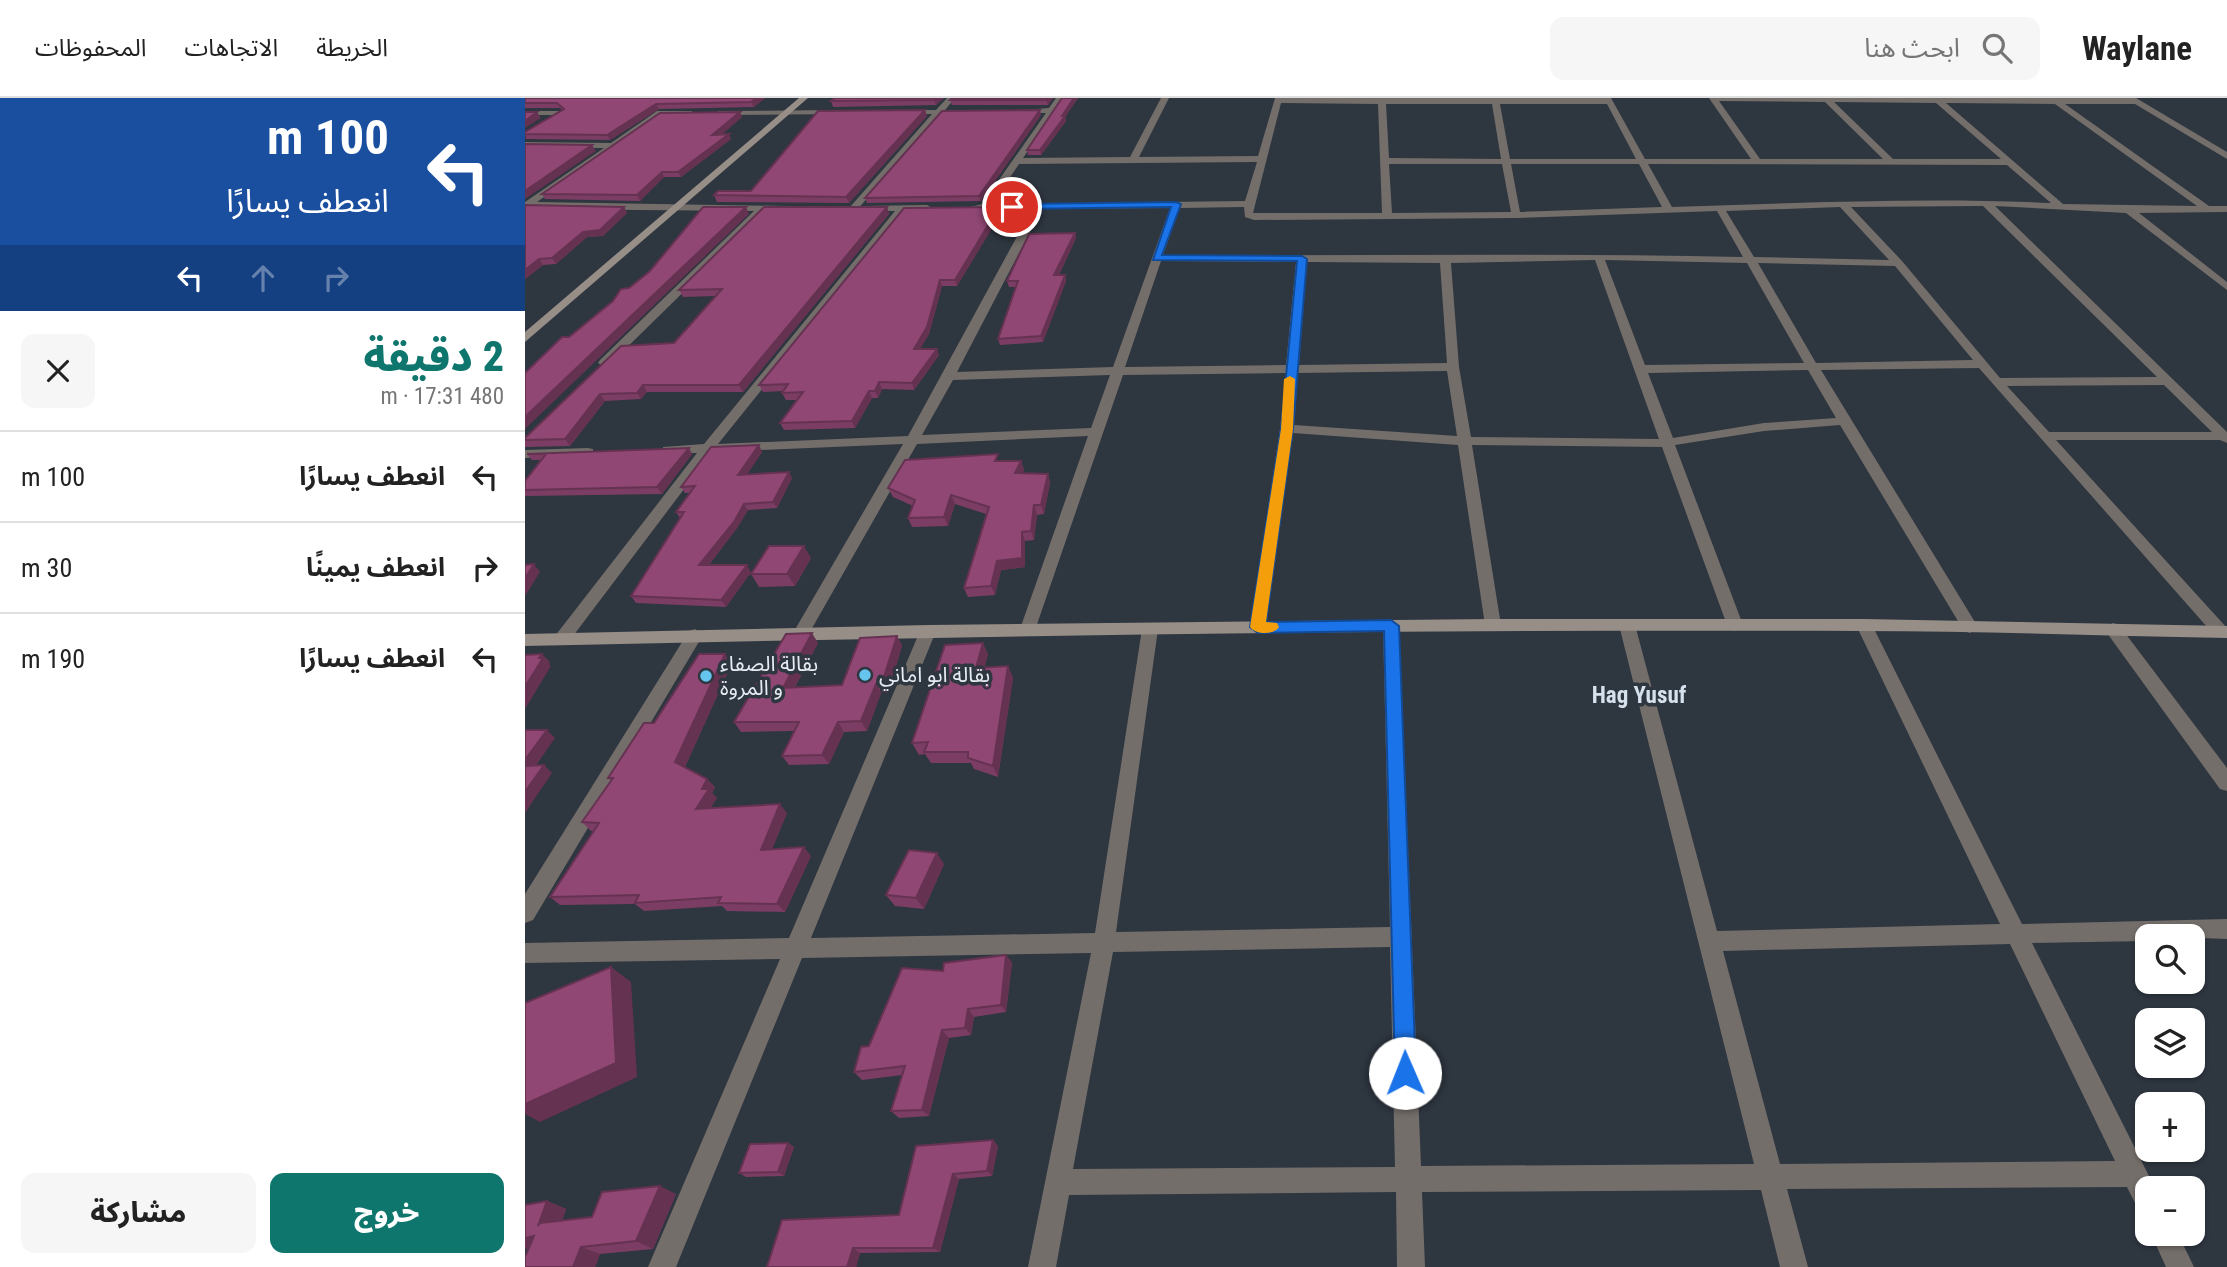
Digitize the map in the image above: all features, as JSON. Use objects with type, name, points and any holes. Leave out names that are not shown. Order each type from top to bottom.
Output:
[{"type":"street","points":[[525,338],[804,98]]},
{"type":"street","points":[[853,209],[951,98]]},
{"type":"street","points":[[985,207],[1015,160],[1061,98]]},
{"type":"street","points":[[1134,159],[1165,98]]},
{"type":"street","points":[[1714,98],[2133,100],[2227,156]]},
{"type":"street","points":[[1714,98],[1758,162]]},
{"type":"street","points":[[1669,211],[1608,100],[1278,99],[1248,215],[1262,218],[1516,215],[1669,211],[1843,204],[1986,203],[2129,210],[2227,209]]},
{"type":"street","points":[[1826,99],[1891,162]]},
{"type":"street","points":[[1382,100],[1387,217]]},
{"type":"street","points":[[1495,100],[1516,215]]},
{"type":"street","points":[[1937,100],[2059,205]]},
{"type":"street","points":[[2054,100],[2207,209]]},
{"type":"street","points":[[1001,111],[1051,110]]},
{"type":"street","points":[[888,112],[976,111]]},
{"type":"street","points":[[712,113],[850,112]]},
{"type":"street","points":[[525,113],[560,113],[548,120]]},
{"type":"street","points":[[526,205],[660,113],[699,113]]},
{"type":"street","points":[[525,145],[610,145]]},
{"type":"street","points":[[2213,148],[2227,148]]},
{"type":"street","points":[[1015,160],[1262,159]]},
{"type":"street","points":[[1383,160],[2008,162]]},
{"type":"street","points":[[1986,203],[2226,437]]},
{"type":"street","points":[[1028,629],[1176,204]]},
{"type":"street","points":[[971,207],[1249,204]]},
{"type":"street","points":[[1843,204],[1898,263],[2045,436],[2224,632]]},
{"type":"street","points":[[526,205],[801,209]]},
{"type":"street","points":[[801,633],[949,376],[1038,207]]},
{"type":"street","points":[[840,209],[943,208]]},
{"type":"street","points":[[1720,208],[1844,421],[1970,626]]},
{"type":"street","points":[[594,372],[762,209]]},
{"type":"street","points":[[561,640],[707,449],[902,209]]},
{"type":"street","points":[[2129,210],[2227,287]]},
{"type":"street","points":[[1157,258],[1445,260],[1599,257],[1898,263]]},
{"type":"street","points":[[1599,257],[1641,369],[1665,443],[1735,625]]},
{"type":"street","points":[[1258,627],[1287,429],[1290,370],[1302,259]]},
{"type":"street","points":[[1445,260],[1453,367],[1493,625]]},
{"type":"street","points":[[1641,369],[1982,364]]},
{"type":"street","points":[[949,376],[1453,367]]},
{"type":"street","points":[[1997,382],[2167,381]]},
{"type":"street","points":[[1287,429],[1465,441],[1665,443],[1764,427],[1844,421]]},
{"type":"street","points":[[655,450],[1097,432]]},
{"type":"street","points":[[2045,436],[2226,437]]},
{"type":"street","points":[[525,454],[603,452]]},
{"type":"street","points":[[525,640],[1028,629],[1493,625],[1970,626],[2224,632]]},
{"type":"street","points":[[1627,625],[1794,1267]]},
{"type":"street","points":[[1058,1182],[2134,1174],[1864,625]]},
{"type":"street","points":[[1391,626],[1411,1267]]},
{"type":"street","points":[[1042,1267],[1104,942],[1150,629]]},
{"type":"street","points":[[2113,629],[2227,783]]},
{"type":"street","points":[[662,1267],[928,631]]},
{"type":"street","points":[[525,913],[695,635]]},
{"type":"street","points":[[1710,942],[2227,929]]},
{"type":"street","points":[[525,953],[1402,937]]},
{"type":"street","points":[[2170,1246],[2180,1267]]},
{"type":"building","points":[[525,98],[757,98],[751,102],[656,104],[607,135],[525,134],[564,109],[557,103],[525,103]]},
{"type":"building","points":[[835,98],[937,98],[831,101]]},
{"type":"building","points":[[952,98],[1048,98],[950,100]]},
{"type":"building","points":[[1062,98],[1074,98],[1062,116],[1065,116],[1040,150],[1027,150]]},
{"type":"building","points":[[925,110],[846,197],[714,195],[718,191],[751,191],[818,111]]},
{"type":"building","points":[[1040,110],[979,196],[865,198],[942,111]]},
{"type":"building","points":[[525,112],[537,112],[525,121]]},
{"type":"building","points":[[740,112],[712,135],[729,134],[678,172],[662,172],[637,195],[542,194],[660,113]]},
{"type":"building","points":[[525,144],[592,145],[525,191]]},
{"type":"building","points":[[525,205],[624,207],[600,230],[583,232],[552,258],[539,259],[525,270]]},
{"type":"building","points":[[703,207],[746,207],[525,417],[525,373],[562,337],[569,337],[613,301],[621,289],[629,288],[650,271]]},
{"type":"building","points":[[764,207],[887,207],[739,385],[643,385],[637,393],[600,394],[565,439],[525,440],[621,346],[674,343],[722,289],[679,290]]},
{"type":"building","points":[[999,207],[955,280],[940,280],[927,327],[914,349],[937,349],[912,383],[879,382],[875,391],[869,391],[852,421],[780,423],[803,392],[782,393],[788,384],[759,385],[904,208]]},
{"type":"building","points":[[1075,233],[1054,275],[1065,275],[1041,336],[998,339],[1018,281],[1007,281],[1029,234]]},
{"type":"building","points":[[759,445],[738,475],[789,472],[773,502],[744,504],[734,522],[699,565],[747,565],[721,600],[631,596],[684,512],[676,512],[695,486],[681,487],[711,447]]},
{"type":"building","points":[[689,448],[657,487],[525,490],[525,481],[546,454],[527,454]]},
{"type":"building","points":[[998,454],[995,461],[1021,461],[1015,473],[1048,474],[1041,505],[1034,505],[1031,531],[1022,532],[1022,558],[997,561],[991,586],[964,588],[989,507],[951,495],[944,517],[908,518],[915,500],[888,488],[905,460]]},
{"type":"building","points":[[769,546],[804,546],[787,574],[751,574]]},
{"type":"building","points":[[534,564],[525,578],[525,565]]},
{"type":"building","points":[[812,633],[783,688],[842,685],[860,638],[897,636],[882,683],[876,684],[861,721],[838,722],[822,755],[782,756],[799,722],[734,722],[786,634]]},
{"type":"building","points":[[983,643],[976,668],[1008,666],[993,766],[968,758],[968,752],[924,752],[928,742],[912,743],[945,645]]},
{"type":"building","points":[[542,654],[539,658],[543,658],[525,687],[525,655]]},
{"type":"building","points":[[699,654],[725,654],[675,762],[707,779],[702,789],[709,789],[696,809],[780,804],[761,850],[804,847],[777,904],[718,903],[721,897],[635,903],[639,895],[550,897],[599,823],[582,822],[613,778],[608,778],[644,723],[654,723]]},
{"type":"building","points":[[525,730],[547,730],[525,760]]},
{"type":"building","points":[[544,765],[525,792],[525,766]]},
{"type":"building","points":[[909,850],[937,853],[916,898],[886,895]]},
{"type":"building","points":[[1006,955],[1001,1005],[968,1009],[965,1028],[942,1030],[922,1110],[891,1111],[905,1066],[854,1072],[861,1047],[869,1046],[902,968],[943,971],[944,963]]},
{"type":"building","points":[[611,967],[616,1063],[525,1104],[525,1003]]},
{"type":"building","points":[[993,1140],[987,1171],[953,1174],[933,1248],[853,1248],[847,1267],[767,1267],[782,1220],[899,1215],[916,1146]]},
{"type":"building","points":[[788,1143],[778,1172],[739,1173],[750,1144]]},
{"type":"building","points":[[660,1186],[636,1241],[581,1247],[573,1267],[525,1267],[525,1257],[534,1236],[525,1238],[525,1205],[547,1201],[538,1226],[540,1223],[592,1217],[602,1192]]},
{"type":"slow traffic","points":[[1272,627],[1258,627],[1287,429],[1290,379]]},
{"type":"place","name":"بقالة ابو اماني","points":[[865,675]]},
{"type":"place","name":"بقالة الصفاء و المروة","points":[[706,676]]},
{"type":"district","name":"Hag Yusuf","points":[[1639,695]]},
{"type":"route","points":[[1012,207],[1176,204],[1157,258],[1302,259],[1290,370],[1287,429],[1258,627],[1391,626],[1405,1073]]}]
